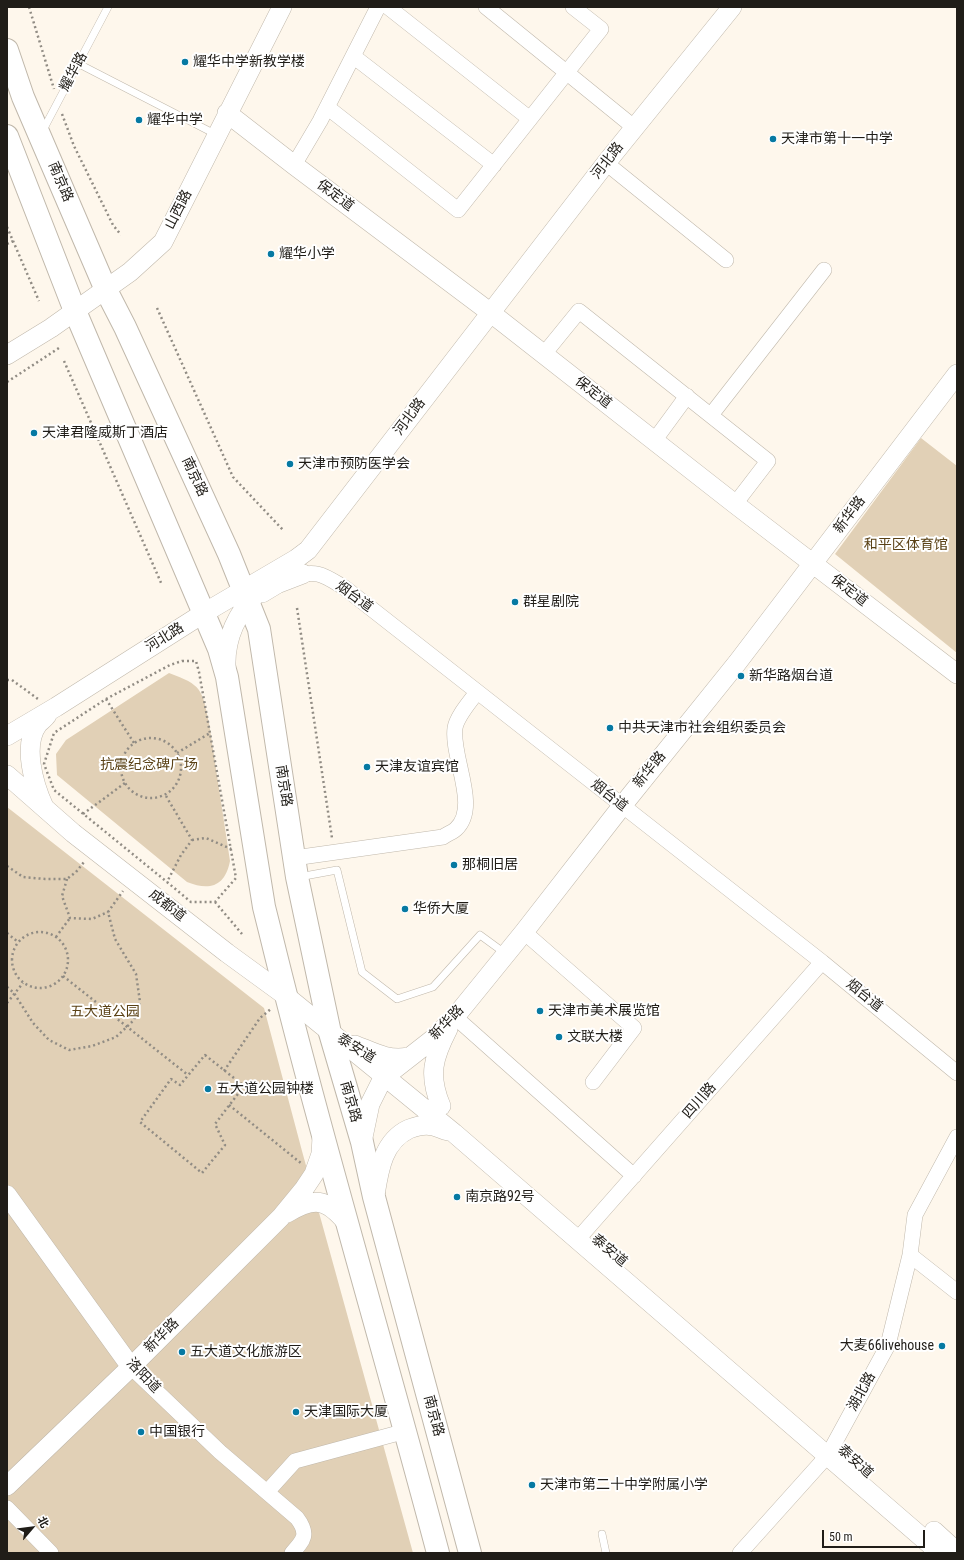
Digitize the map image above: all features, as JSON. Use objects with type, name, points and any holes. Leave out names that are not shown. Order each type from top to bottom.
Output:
[{"type":"main road","name":"南京路","points":[[7,50],[23,97],[106,290],[125,327],[229,554],[259,629],[295,868],[330,1033],[362,1142],[374,1197],[470,1553]]},
{"type":"main road","points":[[7,136],[76,311],[204,613],[227,677],[264,907],[322,1134],[406,1431],[438,1553]]},
{"type":"street","name":"山西路","points":[[7,355],[51,328],[106,290],[141,264],[163,242],[282,7]]},
{"type":"street","points":[[294,166],[378,7]]},
{"type":"street","points":[[388,7],[530,120]]},
{"type":"street","points":[[486,7],[635,128]]},
{"type":"street","points":[[327,106],[458,210],[601,29],[573,7]]},
{"type":"street","name":"河北路","points":[[7,736],[50,702],[204,613],[246,597],[299,567],[315,542],[606,163],[732,7]]},
{"type":"street","points":[[353,56],[494,165]]},
{"type":"street","name":"保定道","points":[[227,113],[294,166],[491,313],[735,504],[957,674]]},
{"type":"street","points":[[606,163],[726,260]]},
{"type":"street","points":[[711,415],[824,270]]},
{"type":"street","points":[[544,354],[579,311],[768,461],[735,504]]},
{"type":"street","name":"新华路","points":[[362,1142],[370,1104],[376,1090],[389,1074],[408,1057],[433,1039],[455,1017],[524,932],[622,806],[737,663],[957,374]]},
{"type":"street","points":[[654,441],[687,396]]},
{"type":"street","points":[[227,677],[226,655],[231,633],[246,597],[270,582],[299,567]]},
{"type":"street","name":"烟台道","points":[[299,567],[321,574],[345,588],[822,962],[957,1073]]},
{"type":"street","points":[[295,868],[334,852],[443,837],[457,829],[464,817],[466,800],[455,739],[455,727],[476,692]]},
{"type":"street","points":[[45,810],[33,777],[31,745],[33,734],[50,702]]},
{"type":"street","name":"成都道","points":[[7,775],[45,810],[132,879],[286,996],[330,1033]]},
{"type":"street","points":[[524,932],[634,1028],[593,1082]]},
{"type":"street","name":"四川路","points":[[581,1235],[822,962]]},
{"type":"street","points":[[441,1106],[435,1092],[434,1067],[442,1040],[455,1017],[634,1176]]},
{"type":"street","points":[[330,1033],[388,1058],[398,1059],[408,1057]]},
{"type":"street","name":"泰安道","points":[[330,1033],[389,1074],[441,1106],[581,1235]]},
{"type":"street","name":"泰安道","points":[[389,1074],[454,1133],[581,1235],[831,1449],[957,1552]]},
{"type":"street","points":[[374,1197],[378,1171],[383,1158],[388,1147],[402,1132],[421,1125],[432,1126],[454,1133]]},
{"type":"street","name":"新华路","points":[[7,1486],[131,1367],[281,1217],[314,1174],[321,1154],[322,1134]]},
{"type":"street","name":"湖北路","points":[[740,1553],[831,1449],[888,1345],[910,1255],[915,1215],[957,1137]]},
{"type":"street","name":"洛阳道","points":[[7,1195],[131,1367],[220,1452],[297,1518],[302,1525],[304,1533],[303,1540],[292,1553]]},
{"type":"street","name":"新华路","points":[[281,1217],[299,1206],[318,1201],[333,1208],[346,1222]]},
{"type":"street","points":[[910,1255],[957,1292]]},
{"type":"street","points":[[267,1492],[295,1461],[406,1431]]},
{"type":"street","name":"泰安道","points":[[831,1449],[940,1553]]},
{"type":"street","points":[[7,1508],[50,1553]]},
{"type":"lane","name":"耀华路","points":[[40,136],[108,7]]},
{"type":"lane","points":[[79,64],[216,135]]},
{"type":"lane","points":[[295,868],[337,870],[362,972],[397,999],[433,987],[480,935],[506,954]]},
{"type":"lane","points":[[602,1534],[606,1553]]},
{"type":"path","points":[[29,7],[58,103],[74,146],[113,224],[121,234]]},
{"type":"path","points":[[7,227],[39,301]]},
{"type":"path","points":[[7,244],[13,241]]},
{"type":"path","points":[[157,308],[233,477],[283,530]]},
{"type":"path","points":[[7,382],[59,348]]},
{"type":"path","points":[[64,361],[162,585]]},
{"type":"path","points":[[297,608],[334,852]]},
{"type":"path","points":[[182,661],[196,661],[210,733],[236,878],[215,902],[191,902],[54,790],[44,764],[54,733],[106,699],[170,665],[182,661]]},
{"type":"path","points":[[7,680],[12,680],[37,700],[50,702]]},
{"type":"path","points":[[106,699],[134,743]]},
{"type":"path","points":[[177,753],[210,733]]},
{"type":"path","points":[[150,738],[159,739],[168,743],[177,753],[182,770],[174,789],[166,796],[156,799],[145,799],[128,789],[124,783],[121,771],[121,761],[125,752],[134,743],[150,738]]},
{"type":"path","points":[[83,814],[124,783]]},
{"type":"path","points":[[166,796],[192,840]]},
{"type":"path","points":[[167,882],[181,855],[192,840],[206,838],[231,849]]},
{"type":"path","points":[[70,918],[62,896],[67,879],[76,872],[94,849]]},
{"type":"path","points":[[7,866],[23,877],[67,879]]},
{"type":"path","points":[[70,918],[92,919],[108,912],[132,879]]},
{"type":"path","points":[[215,902],[242,934]]},
{"type":"path","points":[[7,987],[14,993],[33,1024],[50,1040],[69,1050],[92,1046],[116,1037],[134,1020],[140,1002],[136,974],[115,939],[108,912]]},
{"type":"path","points":[[56,937],[70,918]]},
{"type":"path","points":[[33,932],[42,932],[56,937],[64,946],[68,955],[68,965],[63,976],[50,986],[41,988],[31,987],[22,982],[16,976],[12,968],[11,959],[13,950],[18,942],[24,936],[33,932]]},
{"type":"path","points":[[7,933],[18,942]]},
{"type":"path","points":[[63,976],[188,1075]]},
{"type":"path","points":[[7,1003],[23,983]]},
{"type":"path","points":[[224,1070],[260,1018],[286,996]]},
{"type":"path","points":[[205,1055],[244,1086],[215,1124],[225,1145],[202,1173],[140,1122],[171,1079],[180,1085],[188,1075],[205,1055]]},
{"type":"path","points":[[229,1104],[314,1174]]},
{"type":"green space","name":"和平区体育馆","points":[[921,438],[957,466],[957,653],[835,554]]},
{"type":"green space","name":"抗震纪念碑广场","points":[[169,673],[188,681],[199,690],[202,695],[209,723],[230,861],[228,870],[224,877],[215,885],[202,886],[187,882],[57,775],[56,754],[66,740]]},
{"type":"green space","name":"五大道文化旅游区","points":[[7,807],[264,1008],[413,1553],[7,1553]]},
{"type":"place","name":"耀华中学新教学楼","points":[[185,62]]},
{"type":"place","name":"耀华中学","points":[[139,120]]},
{"type":"place","name":"天津市第十一中学","points":[[773,139]]},
{"type":"place","name":"耀华小学","points":[[271,254]]},
{"type":"place","name":"天津君隆威斯丁酒店","points":[[34,433]]},
{"type":"place","name":"天津市预防医学会","points":[[290,464]]},
{"type":"place","name":"群星剧院","points":[[515,602]]},
{"type":"place","name":"新华路烟台道","points":[[741,676]]},
{"type":"place","name":"中共天津市社会组织委员会","points":[[610,728]]},
{"type":"place","name":"天津友谊宾馆","points":[[367,767]]},
{"type":"place","name":"那桐旧居","points":[[454,865]]},
{"type":"place","name":"华侨大厦","points":[[405,909]]},
{"type":"place","name":"天津市美术展览馆","points":[[540,1011]]},
{"type":"place","name":"文联大楼","points":[[559,1037]]},
{"type":"place","name":"五大道公园钟楼","points":[[208,1089]]},
{"type":"place","name":"南京路92号","points":[[457,1197]]},
{"type":"place","name":"大麦66livehouse","points":[[942,1346]]},
{"type":"place","name":"五大道文化旅游区","points":[[182,1352]]},
{"type":"place","name":"天津国际大厦","points":[[296,1412]]},
{"type":"place","name":"中国银行","points":[[141,1432]]},
{"type":"place","name":"天津市第二十中学附属小学","points":[[532,1485]]},
{"type":"park label","name":"五大道公园","points":[[105,1012]]}]
